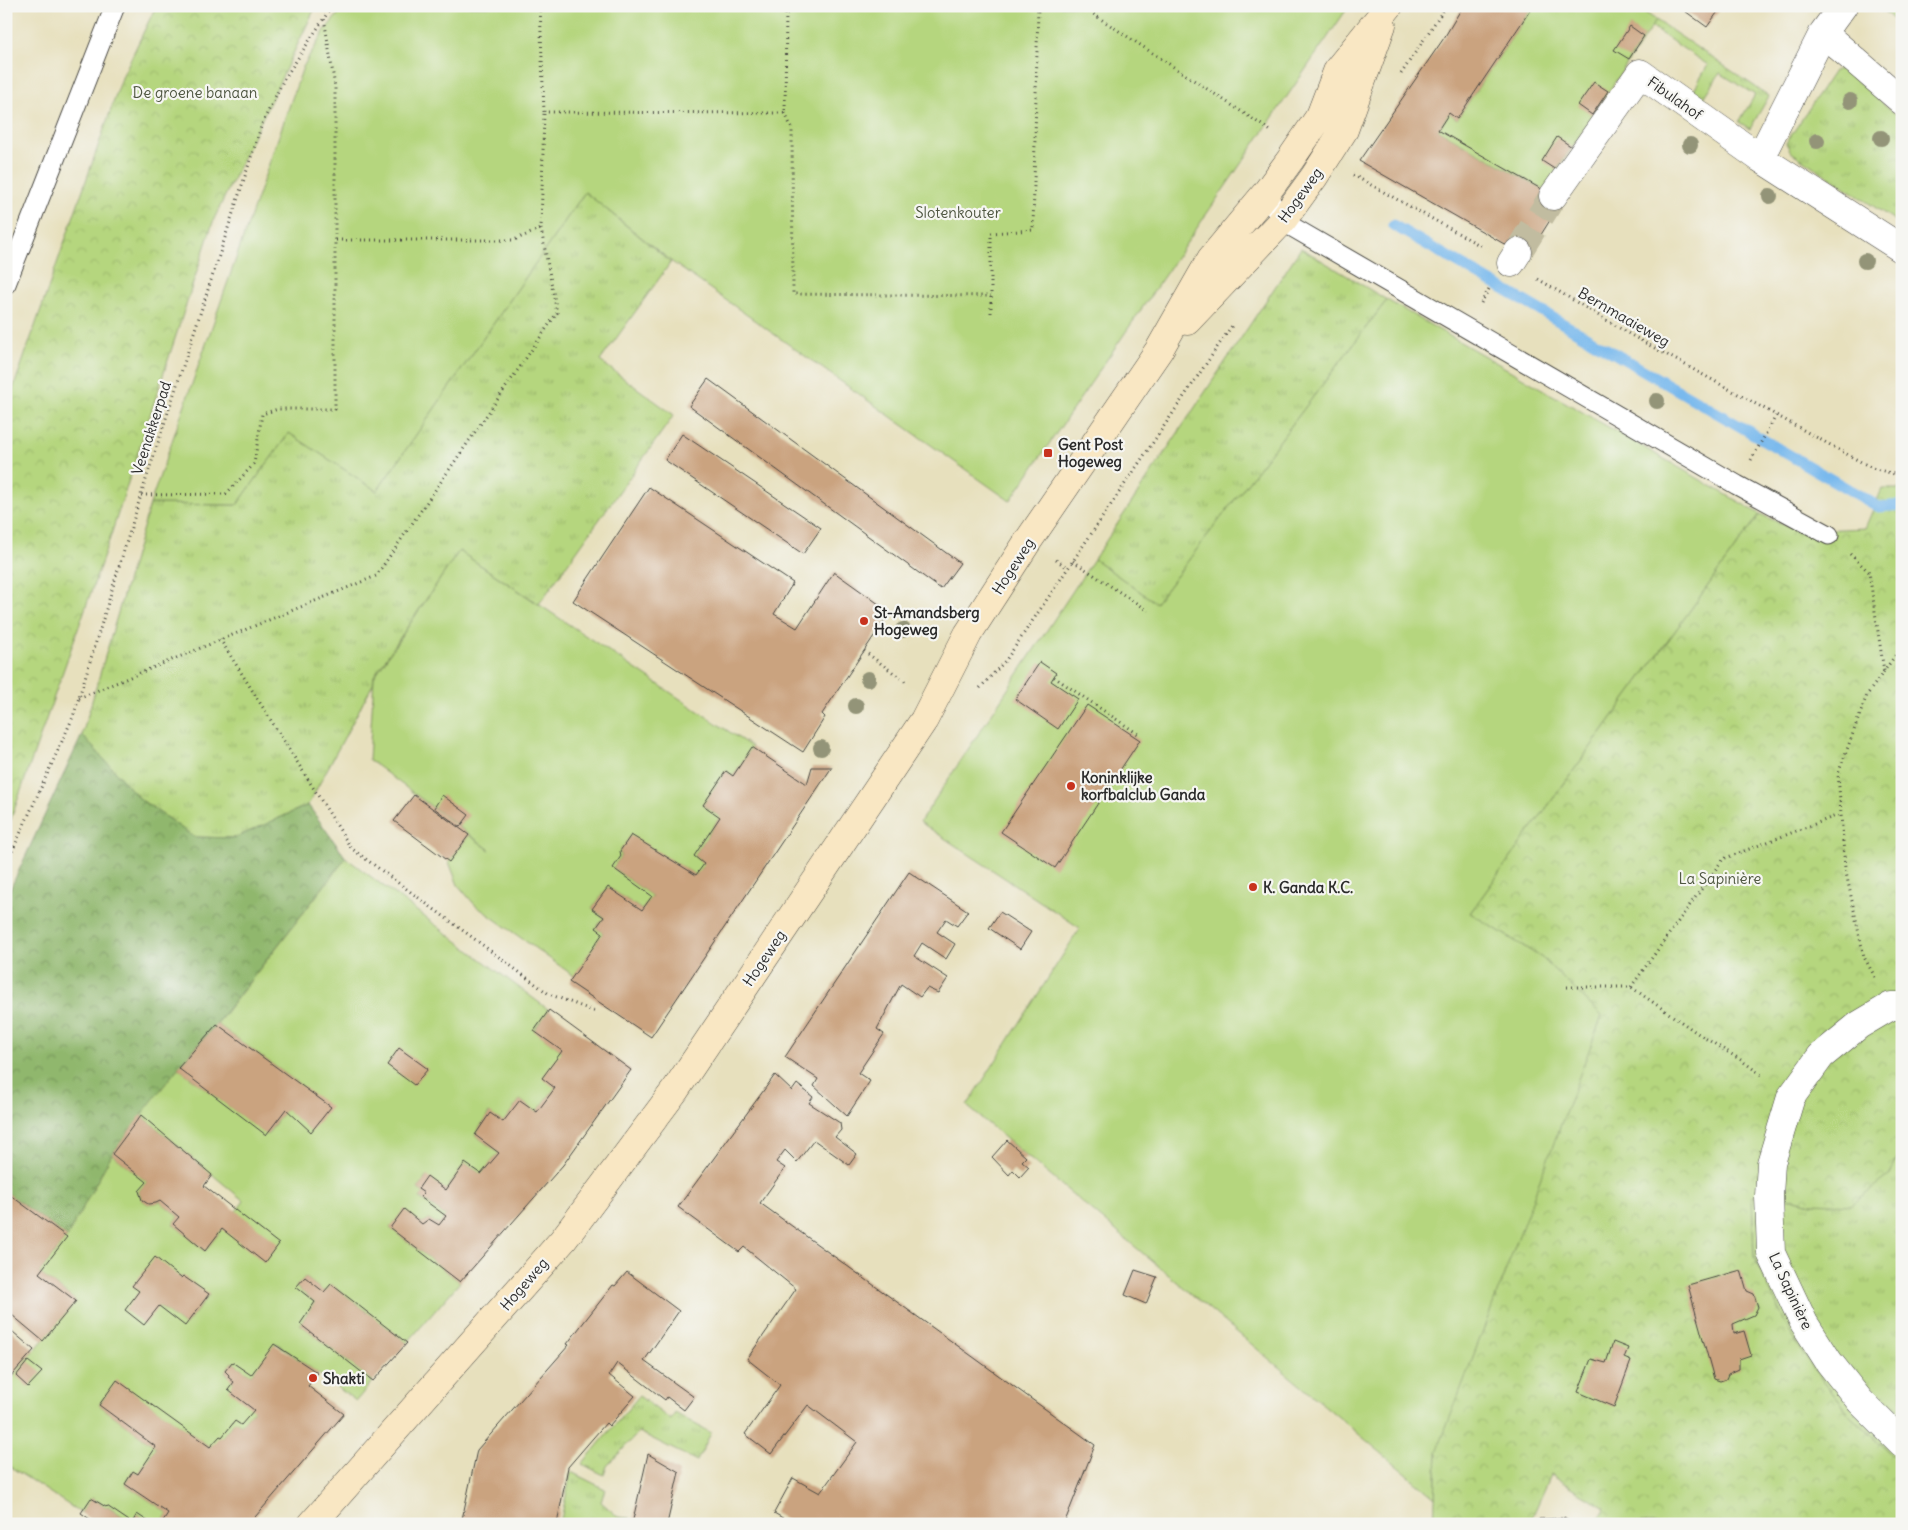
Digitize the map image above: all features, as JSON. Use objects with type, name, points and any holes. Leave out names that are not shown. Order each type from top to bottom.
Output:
[{"type":"street","points":[[1760,158],[1823,33],[1843,6]]},
{"type":"street","name":"Hogeweg","points":[[312,1524],[563,1240],[676,1089],[924,720],[968,634],[1159,350],[1211,259],[1266,193],[1290,160],[1320,116],[1338,69],[1389,7]]},
{"type":"street","name":"Hogeweg","points":[[1159,350],[1282,222],[1344,130],[1389,7]]},
{"type":"street","points":[[1823,33],[1902,101]]},
{"type":"street","name":"Fibulahof","points":[[1552,196],[1640,73],[1760,158],[1902,249]]},
{"type":"street","name":"La Sapinière","points":[[1897,1006],[1859,1025],[1821,1056],[1791,1097],[1771,1163],[1769,1196],[1771,1253],[1804,1323],[1829,1362],[1860,1401],[1902,1442]]},
{"type":"lane","points":[[6,284],[115,6]]},
{"type":"lane","points":[[1266,193],[1282,222],[1737,485],[1829,535]]},
{"type":"path","name":"Veenakkerpad","points":[[6,865],[73,717],[140,495],[262,124],[284,81],[332,6]]},
{"type":"path","points":[[79,698],[376,576],[558,313],[541,229],[544,112],[540,6]]},
{"type":"path","points":[[786,6],[785,113],[792,129],[793,294],[991,296]]},
{"type":"path","points":[[991,313],[991,233],[1033,230],[1038,6]]},
{"type":"path","points":[[1081,6],[1253,121],[1277,135]]},
{"type":"path","points":[[1398,80],[1446,6]]},
{"type":"path","points":[[140,495],[226,494],[254,464],[262,414],[278,408],[335,409],[335,88],[324,17]]},
{"type":"path","points":[[544,112],[785,113]]},
{"type":"path","name":"Bernmaaieweg","points":[[1348,173],[1514,258],[1631,335],[1872,468],[1901,477]]},
{"type":"path","points":[[336,240],[514,240],[541,229]]},
{"type":"path","points":[[1466,327],[1498,274],[1514,258]]},
{"type":"path","points":[[975,693],[1006,660],[1237,318]]},
{"type":"path","points":[[1737,485],[1776,415]]},
{"type":"path","points":[[1829,535],[1869,572],[1884,671]]},
{"type":"path","points":[[1073,561],[1148,612]]},
{"type":"path","points":[[220,640],[350,848],[549,994],[596,1012]]},
{"type":"path","points":[[1897,1006],[1864,957],[1845,868],[1838,774],[1867,695],[1902,646]]},
{"type":"path","points":[[864,651],[933,702]]},
{"type":"path","points":[[1054,677],[1101,712],[1138,734]]},
{"type":"path","points":[[1631,987],[1724,859],[1841,814]]},
{"type":"path","points":[[1567,987],[1631,987],[1700,1035],[1741,1060],[1791,1097]]},
{"type":"green space","name":"De groene banaan","points":[[156,6],[316,6],[214,219],[109,541],[6,833],[6,409],[123,75]]},
{"type":"green space","name":"Slotenkouter","points":[[345,6],[1349,6],[1010,501],[672,262],[585,192],[377,491],[289,433],[237,505],[150,504],[303,67],[325,30]]},
{"type":"green space","points":[[1533,6],[1636,6],[1656,20],[1544,190],[1438,130],[1449,113],[1457,119]]},
{"type":"green space","points":[[1878,6],[1902,6],[1902,27]]},
{"type":"green space","points":[[1656,20],[1769,96],[1750,129],[1739,122],[1755,95],[1720,73],[1704,98],[1693,91],[1708,65],[1651,27]]},
{"type":"green space","points":[[1844,70],[1902,119],[1902,225],[1791,152],[1786,143],[1834,71]]},
{"type":"green space","points":[[585,192],[671,262],[600,361],[674,415],[539,604],[459,551],[374,676],[373,684],[308,805],[235,838],[194,837],[140,799],[82,735],[150,504],[237,505],[289,433],[377,491]]},
{"type":"green space","points":[[1301,248],[1387,300],[1156,603],[1094,559]]},
{"type":"green space","name":"K. Ganda K.C.","points":[[1387,300],[1760,514],[1470,913],[1542,958],[1602,1016],[1437,1452],[1435,1498],[967,1106],[1080,928],[920,822],[1094,559],[1156,603]]},
{"type":"green space","name":"La Sapinière","points":[[1882,489],[1902,489],[1902,1149],[1889,1176],[1851,1205],[1752,1196],[1754,1257],[1789,1331],[1815,1371],[1848,1412],[1902,1465],[1902,1524],[1598,1524],[1605,1508],[1551,1475],[1529,1524],[1434,1524],[1437,1452],[1542,958],[1470,913],[1760,514],[1797,531],[1865,528]]},
{"type":"green space","points":[[459,551],[752,747],[733,776],[726,771],[703,805],[720,817],[694,856],[704,864],[696,875],[631,836],[620,851],[621,856],[613,868],[652,896],[642,910],[608,887],[592,909],[604,917],[596,928],[603,933],[574,976],[475,905],[458,885],[449,862],[469,835],[490,850],[369,760],[374,677]]},
{"type":"green space","points":[[82,735],[140,799],[194,837],[235,838],[308,805],[346,858],[217,1023],[178,1068],[112,1154],[67,1237],[6,1192],[6,898]]},
{"type":"green space","points":[[346,858],[549,1010],[534,1030],[562,1051],[555,1088],[537,1112],[520,1100],[503,1122],[489,1113],[475,1135],[499,1153],[481,1174],[465,1163],[446,1190],[426,1177],[418,1189],[424,1193],[420,1198],[446,1216],[439,1225],[429,1219],[422,1224],[404,1210],[390,1228],[460,1282],[407,1343],[331,1284],[324,1292],[305,1277],[296,1287],[315,1302],[300,1324],[373,1381],[356,1401],[276,1343],[251,1375],[232,1362],[225,1371],[254,1410],[241,1425],[235,1421],[222,1437],[210,1447],[117,1381],[99,1405],[156,1447],[138,1474],[133,1471],[125,1484],[168,1513],[161,1524],[152,1524],[137,1514],[132,1523],[108,1506],[106,1507],[92,1498],[81,1513],[6,1464],[6,1384],[76,1301],[39,1273],[67,1237],[112,1154],[147,1182],[139,1191],[142,1200],[148,1204],[160,1201],[179,1217],[173,1224],[205,1251],[244,1201],[141,1115],[178,1068],[267,1135],[302,1086],[217,1024]],"holes":[[[182,1276],[209,1295],[185,1326],[159,1306]]]},
{"type":"green space","points":[[1902,1149],[1902,1465],[1848,1412],[1815,1371],[1789,1331],[1754,1257],[1752,1196],[1795,1199],[1813,1203],[1889,1176]]},
{"type":"green space","points":[[639,1396],[671,1420],[675,1413],[711,1433],[697,1461],[639,1432],[607,1466],[604,1475],[582,1464]]},
{"type":"green space","points":[[571,1472],[605,1489],[601,1502],[618,1517],[630,1518],[629,1524],[560,1524]]},
{"type":"building","points":[[1463,6],[1533,6],[1457,119],[1449,113],[1438,130],[1562,201],[1527,257],[1359,161],[1444,38]]},
{"type":"building","points":[[1678,6],[1722,6],[1707,27]]},
{"type":"building","points":[[1630,26],[1644,36],[1629,59],[1614,50]]},
{"type":"building","points":[[1594,82],[1608,91],[1592,115],[1578,105]]},
{"type":"building","points":[[1557,137],[1572,147],[1556,170],[1542,161]]},
{"type":"building","points":[[708,379],[960,563],[941,589],[689,406]]},
{"type":"building","points":[[682,434],[821,528],[803,554],[665,460]]},
{"type":"building","points":[[649,487],[793,583],[774,614],[797,628],[834,572],[890,612],[822,714],[825,717],[803,752],[573,601]]},
{"type":"building","points":[[1040,662],[1056,673],[1051,681],[1078,699],[1058,729],[1015,699]]},
{"type":"building","name":"Koninklijke korfbalclub Ganda","points":[[1087,705],[1140,740],[1055,868],[1001,832]]},
{"type":"building","points":[[752,747],[807,784],[812,767],[832,767],[651,1037],[569,982],[603,933],[596,928],[604,917],[592,909],[608,887],[642,910],[652,896],[613,868],[621,856],[620,851],[631,835],[696,875],[704,864],[694,856],[720,817],[703,805],[726,771],[733,776]]},
{"type":"building","points":[[414,795],[469,835],[449,862],[394,821]]},
{"type":"building","points":[[442,795],[469,815],[460,827],[434,808]]},
{"type":"building","points":[[909,872],[968,911],[957,926],[946,919],[937,932],[955,944],[946,959],[922,943],[914,956],[948,978],[938,993],[927,988],[920,997],[901,984],[877,1029],[884,1034],[858,1073],[870,1081],[847,1116],[814,1086],[818,1079],[785,1057]]},
{"type":"building","points":[[1000,912],[1031,932],[1020,949],[989,928]]},
{"type":"building","points":[[549,1010],[631,1070],[563,1165],[460,1282],[390,1228],[404,1209],[422,1224],[429,1219],[439,1225],[446,1216],[420,1197],[424,1193],[418,1189],[427,1176],[446,1190],[465,1163],[481,1174],[499,1153],[475,1135],[490,1113],[503,1122],[520,1100],[537,1112],[555,1088],[542,1078],[562,1051],[534,1031]]},
{"type":"building","points":[[217,1024],[331,1107],[311,1132],[286,1109],[266,1135],[178,1068]]},
{"type":"building","points":[[399,1048],[428,1069],[414,1085],[387,1065]]},
{"type":"building","points":[[775,1075],[792,1091],[797,1084],[813,1097],[809,1103],[840,1123],[841,1130],[835,1137],[857,1154],[849,1165],[814,1140],[797,1162],[785,1150],[776,1162],[785,1168],[760,1203],[1095,1445],[1064,1524],[793,1524],[774,1513],[793,1478],[820,1493],[857,1442],[808,1405],[771,1454],[745,1434],[780,1385],[747,1359],[796,1289],[744,1247],[739,1252],[678,1207]]},
{"type":"building","points":[[141,1115],[212,1175],[204,1186],[279,1244],[265,1263],[222,1229],[205,1251],[173,1224],[179,1217],[160,1201],[148,1204],[142,1200],[139,1191],[147,1182],[112,1154]]},
{"type":"building","points":[[1007,1140],[1026,1157],[1022,1161],[1029,1167],[1020,1177],[1013,1170],[1009,1175],[992,1157]]},
{"type":"building","points":[[6,1192],[67,1237],[39,1273],[76,1301],[43,1341],[6,1310]]},
{"type":"building","points":[[155,1257],[181,1278],[183,1276],[209,1294],[185,1326],[159,1306],[144,1325],[125,1310],[139,1291],[132,1286]]},
{"type":"building","points":[[1135,1270],[1157,1277],[1146,1304],[1125,1295]]},
{"type":"building","points":[[1741,1270],[1747,1291],[1754,1294],[1758,1307],[1754,1315],[1733,1324],[1734,1334],[1744,1331],[1751,1355],[1739,1359],[1739,1369],[1728,1374],[1726,1379],[1720,1381],[1714,1379],[1688,1285]]},
{"type":"building","points":[[627,1272],[679,1311],[644,1361],[694,1397],[684,1410],[667,1397],[665,1400],[617,1363],[609,1375],[635,1396],[609,1426],[606,1423],[568,1467],[557,1524],[461,1524],[477,1450],[569,1345],[567,1344],[613,1285],[615,1286]]},
{"type":"building","points":[[305,1277],[324,1292],[331,1284],[407,1343],[373,1381],[300,1324],[315,1302],[296,1287]]},
{"type":"building","points":[[6,1326],[34,1350],[6,1382]]},
{"type":"building","points":[[1613,1342],[1628,1348],[1624,1358],[1631,1361],[1614,1407],[1578,1392],[1591,1359],[1606,1363]]},
{"type":"building","points":[[274,1344],[318,1373],[308,1386],[344,1414],[249,1524],[161,1524],[168,1513],[125,1484],[133,1471],[138,1474],[156,1447],[99,1405],[117,1380],[210,1447],[220,1436],[222,1437],[235,1421],[241,1425],[254,1410],[228,1390],[234,1382],[225,1371],[232,1362],[251,1375]]},
{"type":"building","points":[[28,1361],[42,1372],[28,1387],[16,1376]]},
{"type":"building","points":[[648,1454],[679,1472],[667,1524],[632,1524]]},
{"type":"building","points":[[91,1498],[132,1523],[137,1514],[152,1524],[97,1524],[81,1513]]},
{"type":"building","points":[[1564,1517],[1575,1524],[1562,1524]]},
{"type":"building","points":[[1562,1518],[1559,1524],[1538,1524],[1539,1519]]},
{"type":"waterway","points":[[1393,225],[1879,507],[1902,505]]},
{"type":"tunnel","points":[[1518,252],[1553,196]]},
{"type":"place","name":"Gent Post Hogeweg","points":[[1048,453]]},
{"type":"place","name":"St-Amandsberg Hogeweg","points":[[864,621]]},
{"type":"place","name":"Koninklijke korfbalclub Ganda","points":[[1071,786]]},
{"type":"place","name":"K. Ganda K.C.","points":[[1253,887]]},
{"type":"place","name":"Shakti","points":[[313,1378]]}]
